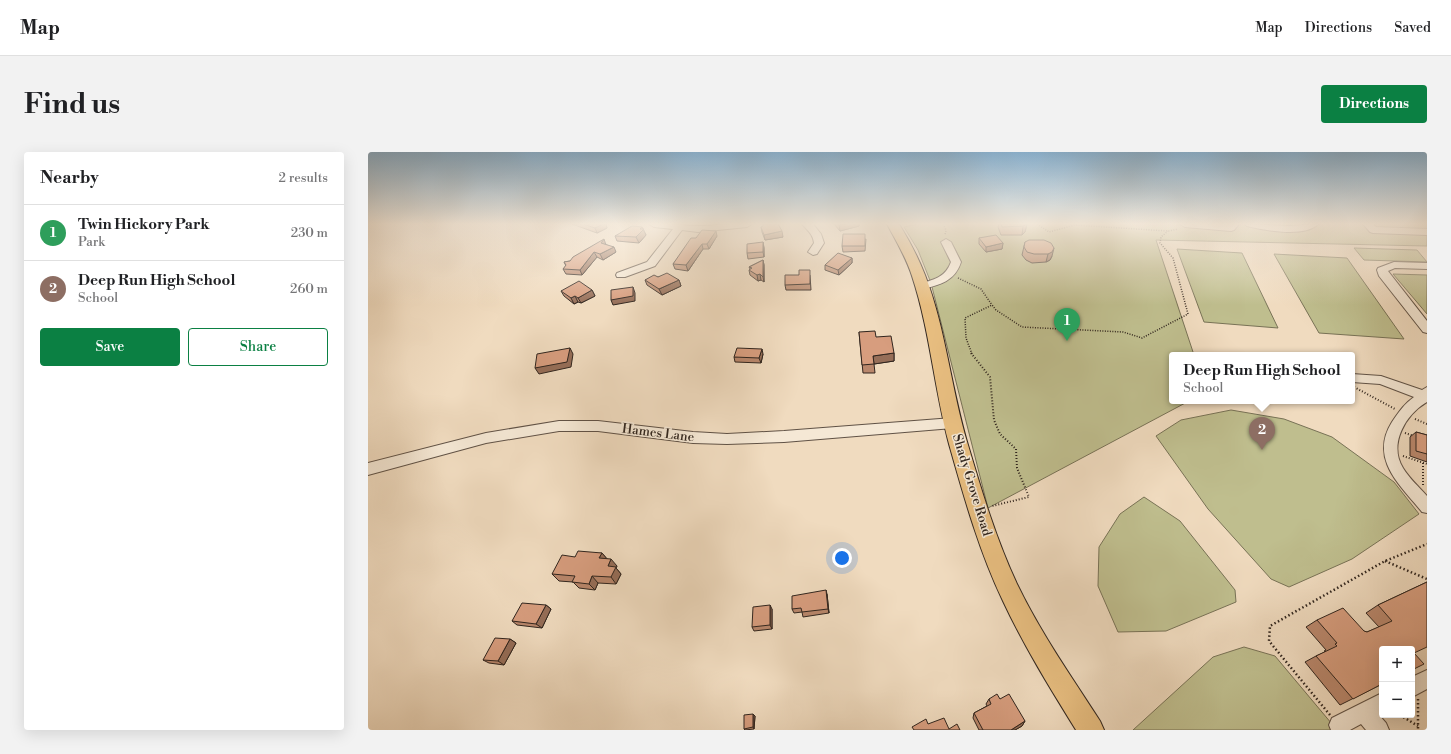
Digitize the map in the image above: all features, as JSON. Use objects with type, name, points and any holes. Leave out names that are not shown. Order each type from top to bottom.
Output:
[{"type":"main road","name":"Shady Grove Road","points":[[908,251],[922,286],[953,423],[990,542],[1020,613],[1045,657],[1091,730]]},
{"type":"street","points":[[621,276],[651,264],[661,251]]},
{"type":"street","points":[[922,286],[945,279],[951,275],[956,262],[950,251]]},
{"type":"street","points":[[1427,266],[1394,265],[1382,270],[1384,276],[1427,329]]},
{"type":"street","points":[[1355,378],[1381,380],[1426,395]]},
{"type":"street","points":[[1426,395],[1404,413],[1395,430],[1390,452],[1396,470],[1427,507]]},
{"type":"street","name":"Hames Lane","points":[[368,469],[486,438],[535,428],[560,426],[596,426],[676,436],[736,439],[895,429],[953,423]]},
{"type":"street","points":[[1339,725],[1379,704]]},
{"type":"street","points":[[1363,712],[1379,730]]},
{"type":"path","points":[[951,275],[981,289],[996,310],[1022,327],[1123,332],[1142,338],[1155,328],[1175,321],[1188,314],[1173,258],[1167,251]]},
{"type":"path","points":[[988,507],[1029,497],[1018,468],[1016,449],[1000,434],[994,420],[990,377],[973,357],[966,338],[965,318],[992,305]]},
{"type":"path","points":[[1355,388],[1427,424]]},
{"type":"path","points":[[1395,430],[1420,438]]},
{"type":"path","points":[[1390,452],[1427,464]]},
{"type":"path","points":[[1423,463],[1423,489]]},
{"type":"path","points":[[1339,725],[1269,641],[1270,626],[1385,561],[1427,544]]},
{"type":"path","points":[[1385,561],[1427,579]]},
{"type":"path","points":[[1418,728],[1419,684]]},
{"type":"path","points":[[1404,718],[1418,728]]},
{"type":"shaded area","points":[[918,251],[1160,251],[1193,352],[1169,352],[1169,404],[1183,404],[988,508],[931,283]]},
{"type":"shaded area","points":[[1178,251],[1242,253],[1278,328],[1204,322]]},
{"type":"shaded area","points":[[1356,251],[1418,251],[1427,262],[1364,260]]},
{"type":"shaded area","points":[[1274,254],[1347,258],[1404,339],[1319,333]]},
{"type":"shaded area","points":[[1393,274],[1427,275],[1427,314]]},
{"type":"shaded area","points":[[1231,410],[1284,419],[1332,437],[1394,482],[1419,514],[1352,559],[1289,587],[1271,579],[1208,509],[1156,436],[1181,420]]},
{"type":"shaded area","points":[[1144,497],[1180,521],[1235,590],[1236,602],[1166,631],[1118,632],[1098,586],[1099,547],[1120,514]]},
{"type":"shaded area","points":[[1244,647],[1275,656],[1337,730],[1133,730],[1213,657]]},
{"type":"building","points":[[583,251],[606,251],[600,254],[594,252],[580,270],[563,269],[566,265],[564,262],[570,261],[573,257]]},
{"type":"building","points":[[682,251],[697,251],[686,265],[673,264]]},
{"type":"building","points":[[747,251],[763,251],[763,252],[747,253]]},
{"type":"building","points":[[1053,251],[1048,254],[1034,254],[1027,252]]},
{"type":"building","points":[[838,253],[852,258],[838,270],[825,265]]},
{"type":"building","points":[[763,260],[763,277],[760,274],[757,275],[749,270],[752,268],[749,267]]},
{"type":"building","points":[[799,270],[810,270],[810,284],[785,285],[785,275],[799,275]]},
{"type":"building","points":[[667,273],[679,280],[659,289],[645,280],[654,275],[658,277]]},
{"type":"building","points":[[579,281],[592,290],[578,298],[575,296],[571,298],[561,291]]},
{"type":"building","points":[[633,287],[633,296],[611,300],[611,290]]},
{"type":"building","points":[[875,331],[876,337],[891,336],[894,353],[873,356],[874,364],[862,365],[859,332]]},
{"type":"building","points":[[570,348],[567,362],[535,368],[537,354]]},
{"type":"building","points":[[737,348],[762,349],[759,358],[734,357]]},
{"type":"building","points":[[1416,432],[1427,435],[1427,454],[1416,451]]},
{"type":"building","points":[[578,551],[602,553],[599,558],[611,559],[608,566],[616,567],[611,577],[592,576],[589,584],[572,582],[575,576],[552,574],[562,555],[575,557]]},
{"type":"building","points":[[1427,582],[1427,647],[1415,653],[1415,646],[1379,646],[1379,686],[1353,699],[1316,656],[1337,646],[1335,644],[1337,643],[1317,620],[1343,608],[1364,631],[1367,632],[1392,621],[1378,605]]},
{"type":"building","points":[[826,590],[828,609],[802,612],[801,608],[792,609],[792,596]]},
{"type":"building","points":[[522,603],[546,605],[536,624],[512,621]]},
{"type":"building","points":[[770,605],[770,625],[752,627],[753,607]]},
{"type":"building","points":[[495,638],[510,639],[498,661],[483,660]]},
{"type":"building","points":[[1415,654],[1424,664],[1415,668]]},
{"type":"building","points":[[997,694],[1000,699],[1009,694],[1025,721],[1011,730],[983,730],[974,713],[991,704],[989,699]]},
{"type":"building","points":[[753,714],[753,727],[744,729],[744,715]]},
{"type":"building","points":[[944,718],[949,729],[957,724],[960,730],[914,730],[912,727],[926,719],[928,724]]},
{"type":"place","name":"Twin Hickory Park","points":[[1067,341]]},
{"type":"place","name":"Deep Run High School","points":[[1262,450]]}]
